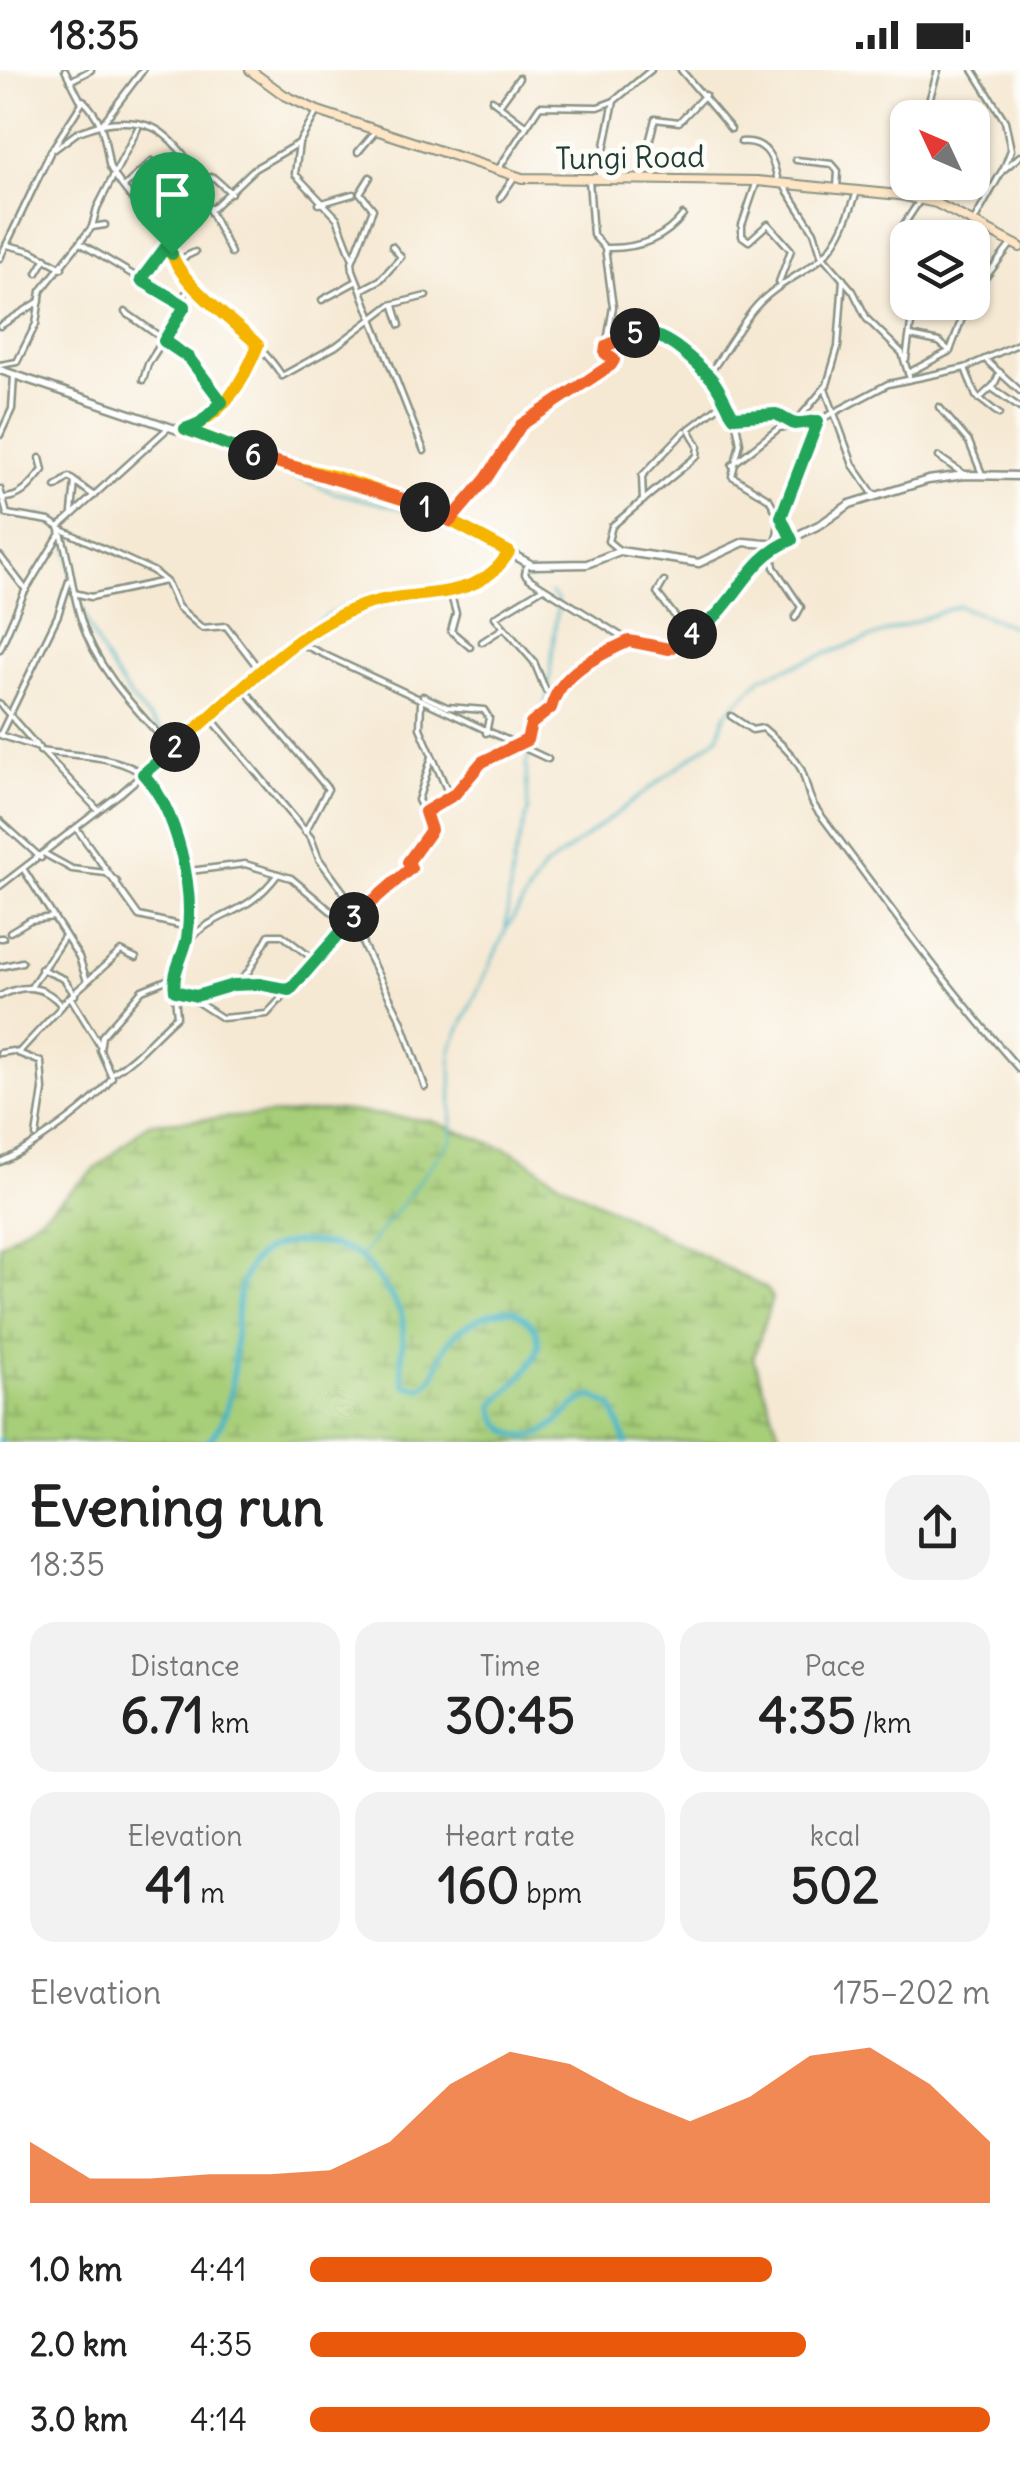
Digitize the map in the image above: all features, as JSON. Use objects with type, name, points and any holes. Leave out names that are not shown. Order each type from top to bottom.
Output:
[{"type":"main road","name":"Tungi Road","points":[[250,70],[284,96],[318,111],[515,176],[547,182],[757,180],[890,195]]},
{"type":"main road","name":"Tungi Road","points":[[923,200],[972,220]]},
{"type":"main road","name":"Tungi Road","points":[[990,231],[1017,244]]},
{"type":"street","points":[[0,368],[16,363],[36,324],[41,291],[92,227],[112,181],[102,124],[64,70]]},
{"type":"street","points":[[70,81],[92,70]]},
{"type":"street","points":[[102,124],[142,70]]},
{"type":"street","points":[[497,172],[540,106],[598,107],[614,101],[651,70]]},
{"type":"street","points":[[680,70],[730,128]]},
{"type":"street","points":[[929,100],[938,70]]},
{"type":"street","points":[[972,70],[1004,121],[1011,150],[975,220]]},
{"type":"street","points":[[500,104],[519,78]]},
{"type":"street","points":[[640,180],[655,118],[679,122],[705,95]]},
{"type":"street","points":[[0,258],[52,151],[82,100]]},
{"type":"street","points":[[492,100],[525,125]]},
{"type":"street","points":[[450,521],[486,479],[521,425],[614,362],[605,353],[614,308],[606,248],[593,235],[594,180],[614,101]]},
{"type":"street","points":[[318,111],[299,143],[295,174],[319,204],[337,218],[424,451]]},
{"type":"street","points":[[52,151],[62,141],[120,119],[155,129],[200,181],[200,205]]},
{"type":"street","points":[[113,172],[139,127]]},
{"type":"street","points":[[358,152],[376,132]]},
{"type":"street","points":[[742,142],[754,141],[767,150],[781,182],[814,232],[822,254],[843,279],[867,319],[906,360]]},
{"type":"street","points":[[208,209],[231,193],[254,169],[299,143]]},
{"type":"street","points":[[1004,168],[1020,156]]},
{"type":"street","points":[[796,160],[832,164],[838,171],[837,188]]},
{"type":"street","points":[[125,186],[152,161],[170,179]]},
{"type":"street","points":[[113,172],[145,216],[162,230],[186,207],[200,205],[208,209],[231,253]]},
{"type":"street","points":[[136,199],[182,174],[200,181],[216,178],[231,193]]},
{"type":"street","points":[[500,198],[515,176]]},
{"type":"street","points":[[353,260],[374,210],[360,193],[370,177]]},
{"type":"street","points":[[757,180],[742,236],[748,242],[768,224],[792,250],[778,284]]},
{"type":"street","points":[[709,376],[751,312],[778,284],[814,264],[844,230],[858,190]]},
{"type":"street","points":[[319,204],[353,194]]},
{"type":"street","points":[[606,248],[626,249],[660,236],[683,215]]},
{"type":"street","points":[[92,227],[106,225]]},
{"type":"street","points":[[80,243],[179,302],[184,312],[143,380]]},
{"type":"street","points":[[990,275],[1017,244]]},
{"type":"street","points":[[361,290],[380,280],[400,257],[392,246]]},
{"type":"street","points":[[4,247],[46,258],[62,268]]},
{"type":"street","points":[[141,280],[160,250],[168,249],[194,283],[258,345],[282,376],[336,346],[393,304],[426,296]]},
{"type":"street","points":[[174,260],[196,252]]},
{"type":"street","points":[[38,274],[46,258]]},
{"type":"street","points":[[843,279],[838,347],[825,390],[853,465],[874,495]]},
{"type":"street","points":[[322,300],[357,280]]},
{"type":"street","points":[[179,302],[194,283]]},
{"type":"street","points":[[0,326],[40,302]]},
{"type":"street","points":[[393,304],[400,325]]},
{"type":"street","points":[[125,312],[189,358],[204,384],[221,399],[222,406]]},
{"type":"street","points":[[909,375],[906,360],[912,320]]},
{"type":"street","points":[[732,466],[756,450],[773,431],[818,421],[950,351],[961,320]]},
{"type":"street","points":[[606,346],[624,335],[646,332],[662,338],[709,376],[734,417],[740,443],[732,476],[766,497],[792,540]]},
{"type":"street","points":[[910,336],[939,342],[950,351]]},
{"type":"street","points":[[909,375],[965,368],[1020,343]]},
{"type":"street","points":[[162,435],[222,406],[248,368],[258,345]]},
{"type":"street","points":[[985,360],[1020,390]]},
{"type":"street","points":[[0,368],[270,461],[420,504],[527,564],[587,564],[620,552],[699,563],[744,542],[776,547]]},
{"type":"street","points":[[965,368],[979,399],[998,414]]},
{"type":"street","points":[[979,399],[992,388],[1000,372]]},
{"type":"street","points":[[0,435],[3,418],[12,410],[14,375]]},
{"type":"street","points":[[992,388],[1019,405]]},
{"type":"street","points":[[795,424],[812,398],[825,390]]},
{"type":"street","points":[[620,552],[608,541],[611,528],[696,456],[698,446],[689,429],[724,402]]},
{"type":"street","points":[[938,407],[969,442],[982,474]]},
{"type":"street","points":[[734,417],[776,414],[795,424]]},
{"type":"street","points":[[795,618],[801,607],[774,566],[776,547],[781,517],[818,421]]},
{"type":"street","points":[[0,649],[26,590],[60,529],[72,513],[162,435],[168,424]]},
{"type":"street","points":[[643,501],[642,476],[685,431]]},
{"type":"street","points":[[940,456],[965,474]]},
{"type":"street","points":[[2,498],[17,496],[32,483],[43,470],[40,458]]},
{"type":"street","points":[[527,564],[525,574],[544,588],[629,641],[664,650],[716,620],[738,582],[776,547],[850,504],[965,474],[1020,476]]},
{"type":"street","points":[[56,487],[68,478],[94,496]]},
{"type":"street","points":[[72,513],[74,482]]},
{"type":"street","points":[[0,489],[2,512],[60,529],[140,564],[165,581],[183,612],[205,630],[224,625],[262,673]]},
{"type":"street","points":[[60,529],[84,629],[107,671],[172,749]]},
{"type":"street","points":[[0,886],[77,829],[211,718],[295,641],[328,621],[374,602],[450,592],[482,581],[509,552]]},
{"type":"street","points":[[0,556],[26,590]]},
{"type":"street","points":[[0,1162],[87,1106],[105,1088],[111,1074],[138,1058],[148,1041],[177,1016],[172,974],[188,927],[182,872],[168,808],[143,774],[93,756],[40,749],[0,736],[58,615],[70,580]]},
{"type":"street","points":[[77,604],[85,598],[165,581]]},
{"type":"street","points":[[664,581],[657,592],[689,635]]},
{"type":"street","points":[[544,588],[496,614],[502,629],[534,662],[546,691]]},
{"type":"street","points":[[450,592],[456,612],[451,632],[470,647]]},
{"type":"street","points":[[74,594],[85,598]]},
{"type":"street","points":[[482,642],[502,629]]},
{"type":"street","points":[[295,641],[422,699],[484,710],[489,718],[486,733]]},
{"type":"street","points":[[425,812],[450,797],[482,762],[530,736],[531,724],[551,708],[554,693],[565,678],[629,641]]},
{"type":"street","points":[[244,689],[328,789],[305,832]]},
{"type":"street","points":[[405,692],[418,711],[450,797]]},
{"type":"street","points":[[422,699],[486,733],[548,759]]},
{"type":"street","points":[[418,711],[422,699]]},
{"type":"street","points":[[0,704],[98,811]]},
{"type":"street","points":[[731,716],[752,730],[763,728],[800,768],[809,798],[870,884],[940,977],[1020,1070]]},
{"type":"street","points":[[211,718],[305,832],[358,914],[362,936],[401,1020],[425,1087]]},
{"type":"street","points":[[175,991],[227,1018],[268,1014],[346,923],[411,868],[408,862],[431,830],[418,800],[432,757]]},
{"type":"street","points":[[1,824],[43,856],[72,869],[106,873],[118,882]]},
{"type":"street","points":[[77,829],[141,917],[188,927]]},
{"type":"street","points":[[182,872],[245,864],[278,874],[300,883],[362,936]]},
{"type":"street","points":[[24,870],[84,966],[87,981]]},
{"type":"street","points":[[186,940],[202,926],[246,908],[278,874]]},
{"type":"street","points":[[10,932],[30,920],[54,917]]},
{"type":"street","points":[[188,996],[214,994],[234,985],[249,972],[268,934],[282,935],[314,960]]},
{"type":"street","points":[[31,987],[65,936]]},
{"type":"street","points":[[18,1053],[61,1005],[121,951],[136,958]]},
{"type":"street","points":[[0,967],[22,962]]},
{"type":"street","points":[[41,969],[64,979],[111,1074]]},
{"type":"street","points":[[99,1044],[111,1022],[136,996],[172,974]]},
{"type":"street","points":[[234,985],[269,984],[279,990],[290,990]]},
{"type":"street","points":[[0,996],[19,986],[31,987],[61,1005]]},
{"type":"street","points":[[279,990],[281,1000]]},
{"type":"street","points":[[0,1044],[3,1052],[38,1058],[43,1070],[36,1137]]},
{"type":"green space","points":[[339,1110],[431,1121],[514,1152],[561,1183],[767,1289],[772,1298],[753,1358],[780,1435],[791,1442],[0,1442],[0,1245],[46,1212],[149,1123]]},
{"type":"waterway","points":[[252,458],[332,492],[420,513],[530,581]]},
{"type":"waterway","points":[[34,516],[52,518],[63,525],[75,585],[100,649],[125,690],[173,740],[318,622],[349,604],[384,594],[422,592]]},
{"type":"waterway","points":[[434,593],[456,590]]},
{"type":"waterway","points":[[361,1257],[452,1138],[451,1048],[505,932],[513,863],[528,810],[526,765],[548,694],[558,600],[550,593]]},
{"type":"waterway","points":[[507,928],[543,869],[718,737],[725,715],[762,677],[958,606],[1020,629]]},
{"type":"waterway","points":[[207,1442],[224,1416],[232,1384],[242,1285],[254,1261],[277,1246],[315,1243],[358,1256],[396,1304],[402,1317],[405,1385],[421,1389],[427,1385],[449,1341],[464,1327],[482,1317],[511,1310],[528,1321],[537,1333],[538,1345],[526,1370],[494,1405],[503,1426],[524,1436],[540,1434],[592,1396],[612,1407],[626,1442]]},
{"type":"route","points":[[172,254],[165,248],[159,250],[141,280],[185,306],[164,341],[189,358],[204,384],[222,402],[200,423],[195,426],[185,429],[201,436],[270,461],[305,472],[334,476],[399,499],[420,504],[431,510],[450,521],[486,479],[521,425],[611,365],[614,360],[605,353],[606,346],[624,335],[644,331],[684,354],[709,376],[734,417],[776,414],[794,424],[818,421],[781,517],[792,540],[778,545],[742,578],[727,607],[712,624],[664,650],[629,641],[565,678],[554,693],[551,708],[531,724],[527,740],[482,762],[455,794],[425,812],[430,817],[431,830],[408,862],[411,868],[391,890],[374,897],[345,922],[343,930],[286,991],[263,984],[233,985],[218,993],[196,996],[175,991],[172,974],[186,943],[188,905],[168,808],[143,774],[304,634],[385,598],[474,586],[502,564],[509,552],[450,521],[420,504],[334,476],[270,461],[185,429],[200,423],[222,406],[237,387],[258,345],[210,303],[176,266],[172,254]]}]
